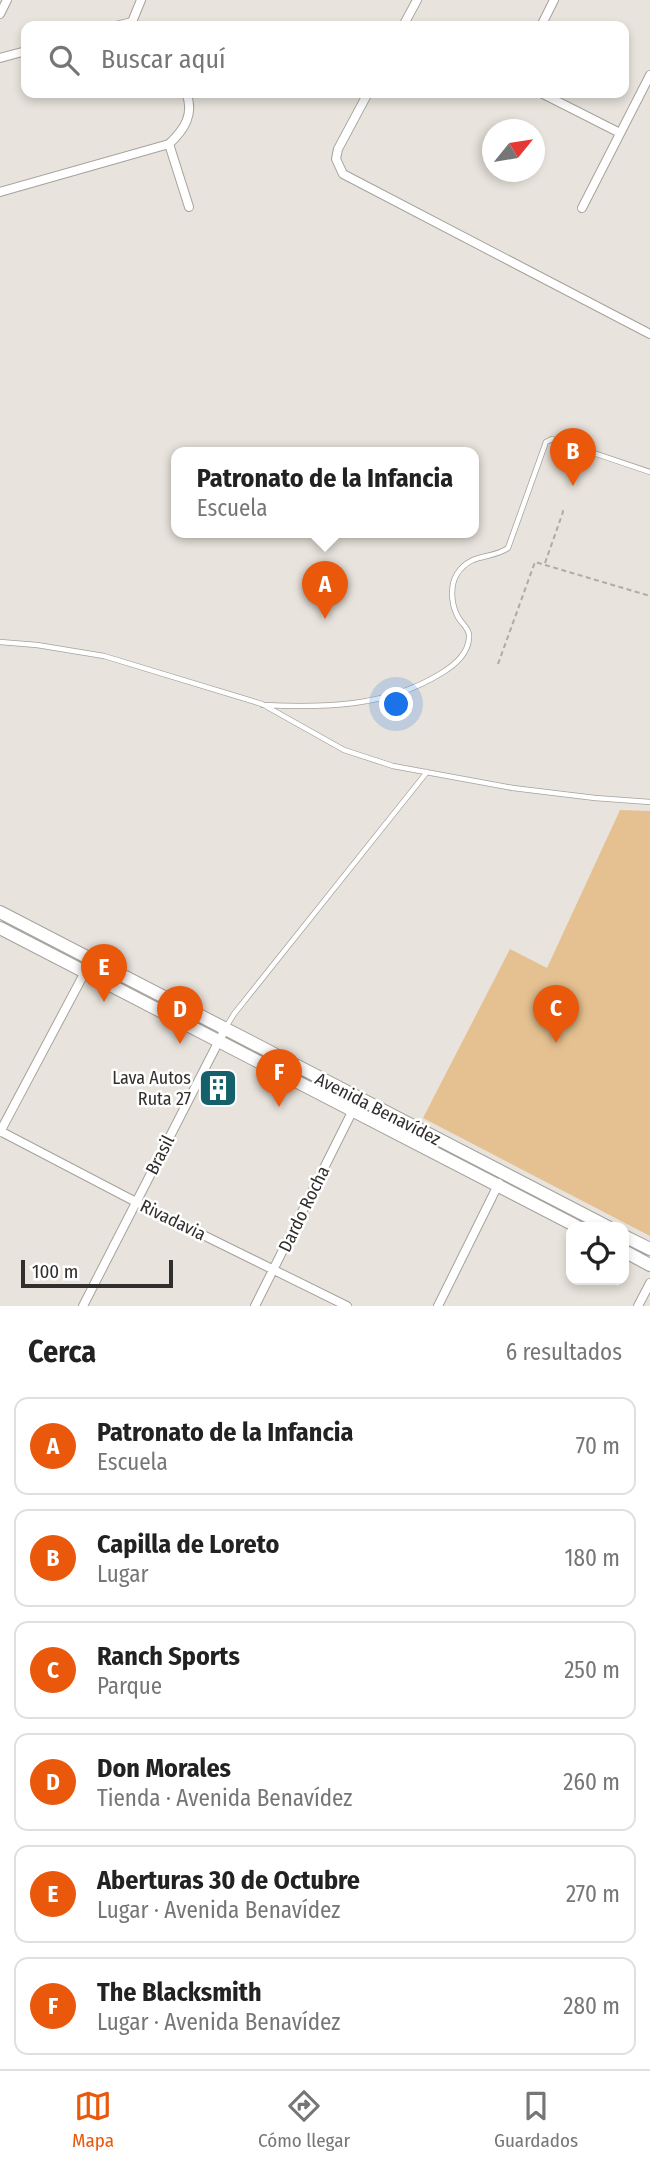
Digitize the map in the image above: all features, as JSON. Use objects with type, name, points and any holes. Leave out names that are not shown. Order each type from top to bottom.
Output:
[{"type":"main road","name":"Avenida Benavídez","points":[[0,912],[598,1222]]},
{"type":"main road","name":"Avenida Benavídez","points":[[0,928],[568,1222]]},
{"type":"main road","points":[[629,1238],[649,1247]]},
{"type":"main road","points":[[629,1254],[650,1265]]},
{"type":"street","points":[[0,14],[7,0]]},
{"type":"street","points":[[132,21],[141,0]]},
{"type":"street","points":[[408,21],[417,0]]},
{"type":"street","points":[[544,21],[554,0]]},
{"type":"street","points":[[0,58],[21,52]]},
{"type":"street","points":[[582,208],[650,75]]},
{"type":"street","points":[[0,192],[169,144],[185,127],[189,114],[187,98]]},
{"type":"street","points":[[365,98],[338,149],[336,159],[343,174],[650,334]]},
{"type":"street","points":[[551,98],[621,133]]},
{"type":"street","points":[[169,144],[188,207]]},
{"type":"street","points":[[0,1132],[85,972]]},
{"type":"street","name":"Brasil","points":[[83,1306],[225,1029]]},
{"type":"street","name":"Dardo Rocha","points":[[255,1306],[352,1112]]},
{"type":"street","name":"Rivadavia","points":[[0,1132],[347,1306]]},
{"type":"street","points":[[438,1306],[504,1173]]},
{"type":"street","points":[[638,1306],[650,1283]]},
{"type":"lane","points":[[262,705],[369,702],[429,680],[456,663],[466,649],[470,636],[457,616],[454,580],[459,570],[471,560],[508,548],[546,442],[552,439],[650,472]]},
{"type":"lane","points":[[0,642],[104,656],[262,705],[344,750],[366,758],[513,789],[650,802]]},
{"type":"lane","points":[[225,1029],[234,1013],[427,772]]},
{"type":"path","points":[[544,564],[563,512],[562,508]]},
{"type":"path","points":[[498,664],[535,562],[650,596]]},
{"type":"shaded area","points":[[620,810],[650,811],[650,1236],[629,1225],[629,1222],[623,1222],[423,1118],[510,949],[547,968]]},
{"type":"place","name":"Capilla de Loreto","points":[[573,486]]},
{"type":"place","name":"Patronato de la Infancia","points":[[325,619]]},
{"type":"place","name":"Aberturas 30 de Octubre","points":[[104,1002]]},
{"type":"place","name":"Ranch Sports","points":[[556,1043]]},
{"type":"place","name":"Don Morales","points":[[180,1044]]},
{"type":"place","name":"Lava Autos Ruta 27","points":[[218,1088]]},
{"type":"place","name":"The Blacksmith","points":[[279,1107]]}]
